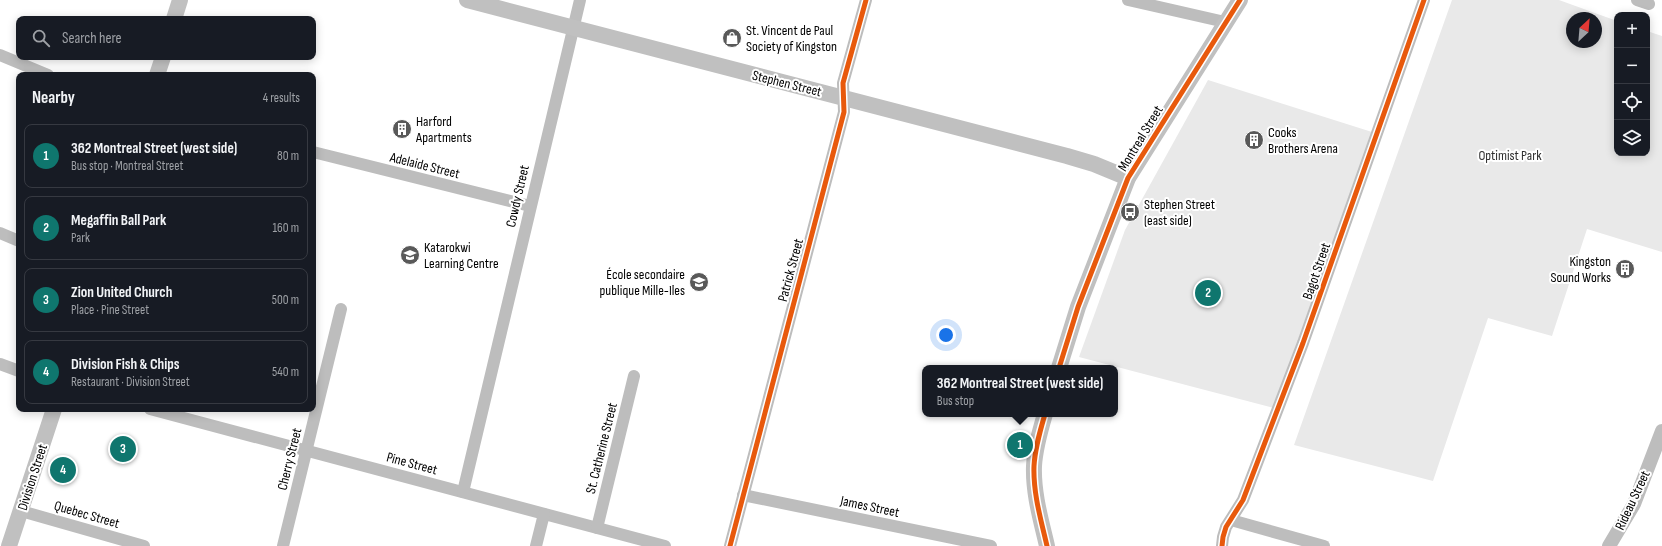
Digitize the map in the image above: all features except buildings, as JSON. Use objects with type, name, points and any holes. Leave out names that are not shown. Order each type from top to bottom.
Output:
[{"type":"main road","points":[[175,16],[180,0]]},
{"type":"main road","name":"Stephen Street","points":[[468,0],[1067,156],[1094,164],[1128,178]]},
{"type":"main road","name":"Montreal Street","points":[[1060,365],[1078,307],[1128,178],[1240,0]]},
{"type":"main road","points":[[158,72],[162,60]]},
{"type":"main road","name":"Division Street","points":[[9,546],[53,412]]},
{"type":"main road","points":[[1044,417],[1037,443],[1034,467],[1036,496],[1047,546]]},
{"type":"street","name":"Cowdy Street","points":[[463,492],[580,0]]},
{"type":"street","name":"Patrick Street","points":[[730,546],[844,112],[843,83],[866,0]]},
{"type":"street","points":[[1128,0],[1225,22]]},
{"type":"street","name":"Bagot Street","points":[[1222,546],[1226,528],[1243,500],[1303,343],[1424,0]]},
{"type":"street","points":[[1637,0],[1649,4]]},
{"type":"street","points":[[0,55],[41,72]]},
{"type":"street","name":"Adelaide Street","points":[[316,153],[530,206]]},
{"type":"street","points":[[0,233],[16,240]]},
{"type":"street","name":"Cherry Street","points":[[316,409],[341,308]]},
{"type":"street","points":[[0,364],[16,370]]},
{"type":"street","name":"St. Catherine Street","points":[[597,528],[634,376]]},
{"type":"street","name":"Pine Street","points":[[161,412],[665,546]]},
{"type":"street","name":"Cherry Street","points":[[283,546],[315,412]]},
{"type":"street","name":"Rideau Street","points":[[1610,546],[1634,504],[1662,432]]},
{"type":"street","name":"James Street","points":[[743,495],[991,546]]},
{"type":"street","name":"Quebec Street","points":[[20,511],[144,546]]},
{"type":"street","points":[[536,546],[544,514]]},
{"type":"street","points":[[1232,520],[1324,546]]},
{"type":"green space","name":"Optimist Park","points":[[1452,0],[1559,0],[1592,12],[1566,12],[1566,48],[1602,48],[1602,16],[1614,20],[1614,156],[1650,156],[1650,32],[1662,36],[1662,252],[1587,229],[1552,336],[1488,318],[1433,481],[1294,445]]},
{"type":"green space","points":[[1208,80],[1372,132],[1274,408],[1118,367],[1118,365],[1110,365],[1079,357],[1125,230]]},
{"type":"cycle path","points":[[730,546],[844,112],[843,83],[866,0]]},
{"type":"cycle path","points":[[1060,365],[1078,307],[1128,178],[1240,0]]},
{"type":"cycle path","points":[[1222,546],[1226,527],[1243,500],[1303,343],[1424,0]]},
{"type":"cycle path","points":[[1044,417],[1035,453],[1034,476],[1038,506],[1047,546]]},
{"type":"place","name":"St. Vincent de Paul Society of Kingston","points":[[732,38]]},
{"type":"place","name":"Harford Apartments","points":[[402,129]]},
{"type":"place","name":"Cooks Brothers Arena","points":[[1254,140]]},
{"type":"place","name":"Stephen Street (east side)","points":[[1130,212]]},
{"type":"place","name":"Katarokwi Learning Centre","points":[[410,255]]},
{"type":"place","name":"Kingston Sound Works","points":[[1625,269]]},
{"type":"place","name":"École secondaire publique Mille-Iles","points":[[699,282]]},
{"type":"place","name":"Megaffin Ball Park","points":[[1208,293]]},
{"type":"place","name":"362 Montreal Street (west side)","points":[[1020,445]]},
{"type":"place","name":"Zion United Church","points":[[123,449]]},
{"type":"place","name":"Division Fish & Chips","points":[[63,470]]}]
